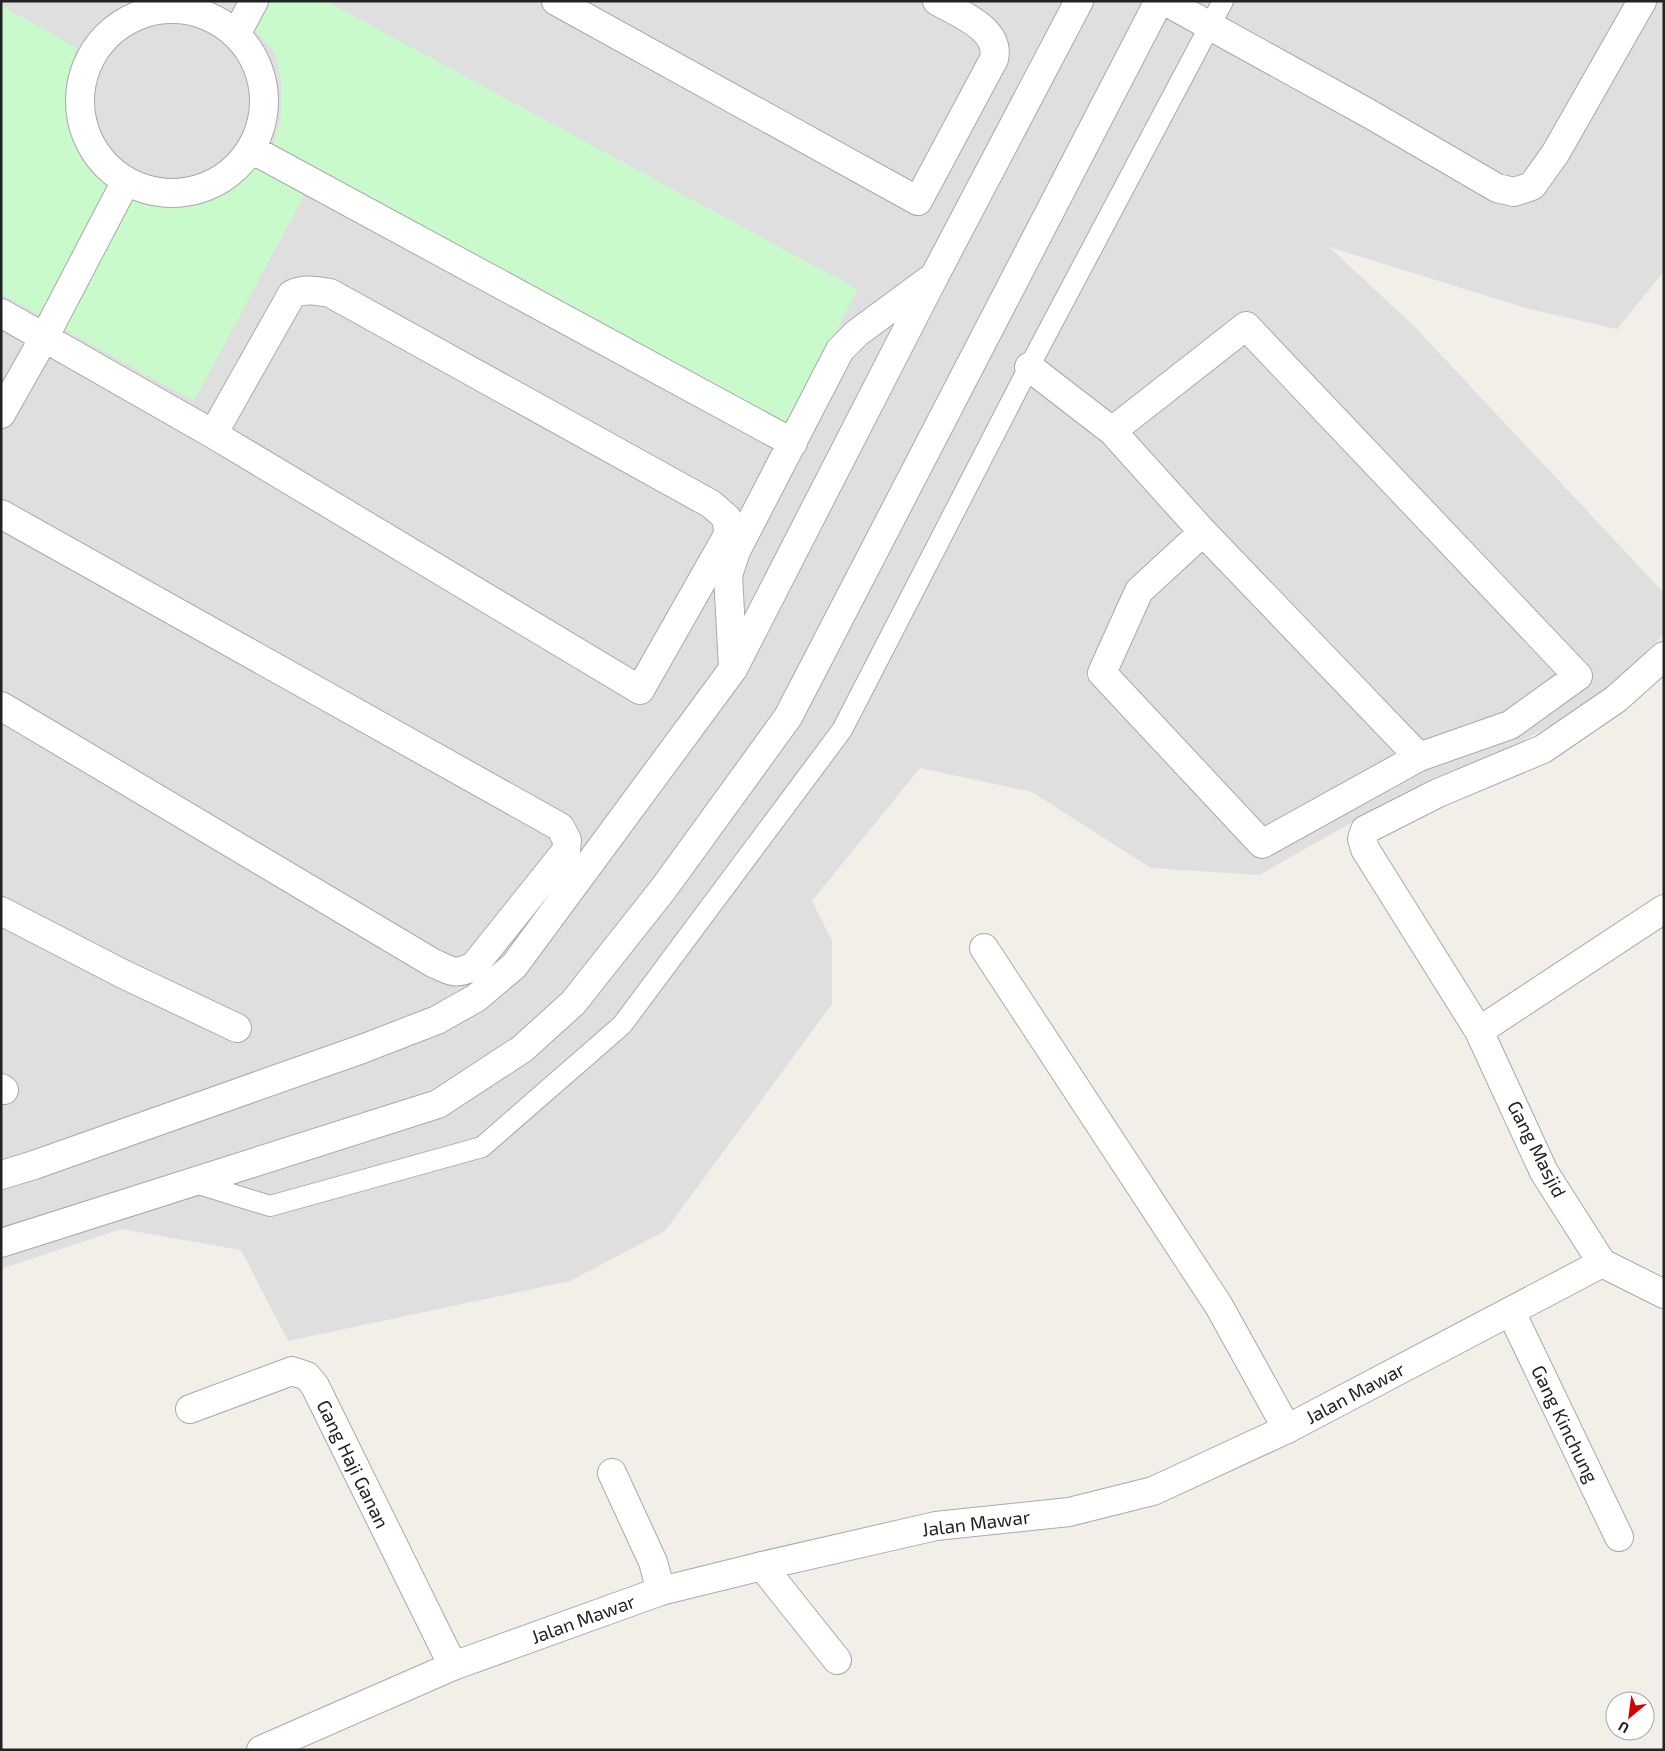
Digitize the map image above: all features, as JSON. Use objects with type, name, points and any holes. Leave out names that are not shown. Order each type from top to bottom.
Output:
[{"type":"street","points":[[238,33],[254,1]]},
{"type":"street","points":[[556,1],[918,201],[994,60],[996,51],[992,38],[975,22],[937,1]]},
{"type":"street","points":[[1,1175],[362,1049],[437,1020],[476,998],[514,966],[733,668],[934,276],[1079,1]]},
{"type":"street","points":[[1,1243],[438,1104],[522,1049],[573,1002],[664,888],[788,717],[1159,1]]},
{"type":"street","points":[[1165,1],[1368,113],[1497,188],[1514,192],[1532,186],[1555,154],[1642,1]]},
{"type":"street","points":[[210,9],[216,19],[238,33],[260,77],[264,102],[260,126],[251,149],[236,168],[217,182],[195,190],[172,193],[148,190],[126,181],[104,164],[88,140],[80,112],[81,84],[91,57],[108,34],[132,18],[159,10],[188,11],[210,9]]},
{"type":"street","points":[[251,149],[793,443]]},
{"type":"street","points":[[1,414],[44,338],[126,181]]},
{"type":"street","points":[[733,668],[728,575],[736,551],[840,350],[857,333],[934,276]]},
{"type":"street","points":[[1,313],[213,434],[640,690],[728,535],[727,518],[711,504],[330,293],[311,290],[292,294],[213,434]]},
{"type":"street","points":[[1112,431],[1246,326],[1578,676],[1510,725],[1418,757],[1262,844],[1102,674],[1139,591],[1203,532]]},
{"type":"street","points":[[1029,367],[1112,431],[1203,532],[1418,757]]},
{"type":"street","points":[[1,514],[560,827],[567,840],[566,851],[474,966],[456,973],[425,958],[1,706]]},
{"type":"street","name":"Gang Masjid","points":[[1602,1263],[1544,1172],[1479,1031],[1365,849],[1362,839],[1365,830],[1438,793],[1543,749],[1616,699],[1664,656]]},
{"type":"street","points":[[1479,1031],[1664,909]]},
{"type":"street","points":[[1,911],[123,974],[237,1028]]},
{"type":"street","points":[[984,948],[1219,1306],[1287,1429]]},
{"type":"street","points":[[1602,1263],[1664,1294]]},
{"type":"street","name":"Jalan Mawar","points":[[261,1750],[453,1666],[661,1592],[762,1566],[936,1526],[1069,1512],[1153,1491],[1287,1429],[1602,1263]]},
{"type":"street","name":"Gang Kinchung","points":[[1511,1312],[1619,1537]]},
{"type":"street","name":"Gang Haji Ganan","points":[[190,1409],[292,1371],[307,1376],[315,1386],[453,1666]]},
{"type":"street","points":[[612,1473],[653,1562],[661,1592]]},
{"type":"street","points":[[762,1566],[838,1660]]},
{"type":"lane","points":[[192,1182],[270,1206],[482,1147],[622,1026],[842,730],[1029,367],[1223,1]]},
{"type":"shaded area","points":[[1,1],[1664,1],[1664,271],[1617,329],[1529,309],[1329,247],[1413,325],[1664,593],[1664,634],[1607,691],[1536,734],[1385,804],[1259,875],[1151,868],[1032,792],[920,768],[812,901],[832,941],[832,1004],[665,1231],[570,1281],[288,1341],[241,1250],[121,1229],[1,1269]]},
{"type":"green space","points":[[247,1],[326,1],[857,289],[791,427],[273,147],[281,116],[281,81],[275,52],[253,29]]},
{"type":"green space","points":[[1,5],[76,48],[68,87],[69,113],[79,148],[88,164],[110,184],[41,315],[1,294]]},
{"type":"green space","points":[[254,162],[307,190],[194,401],[60,327],[131,197],[167,205],[201,201],[227,186]]}]
